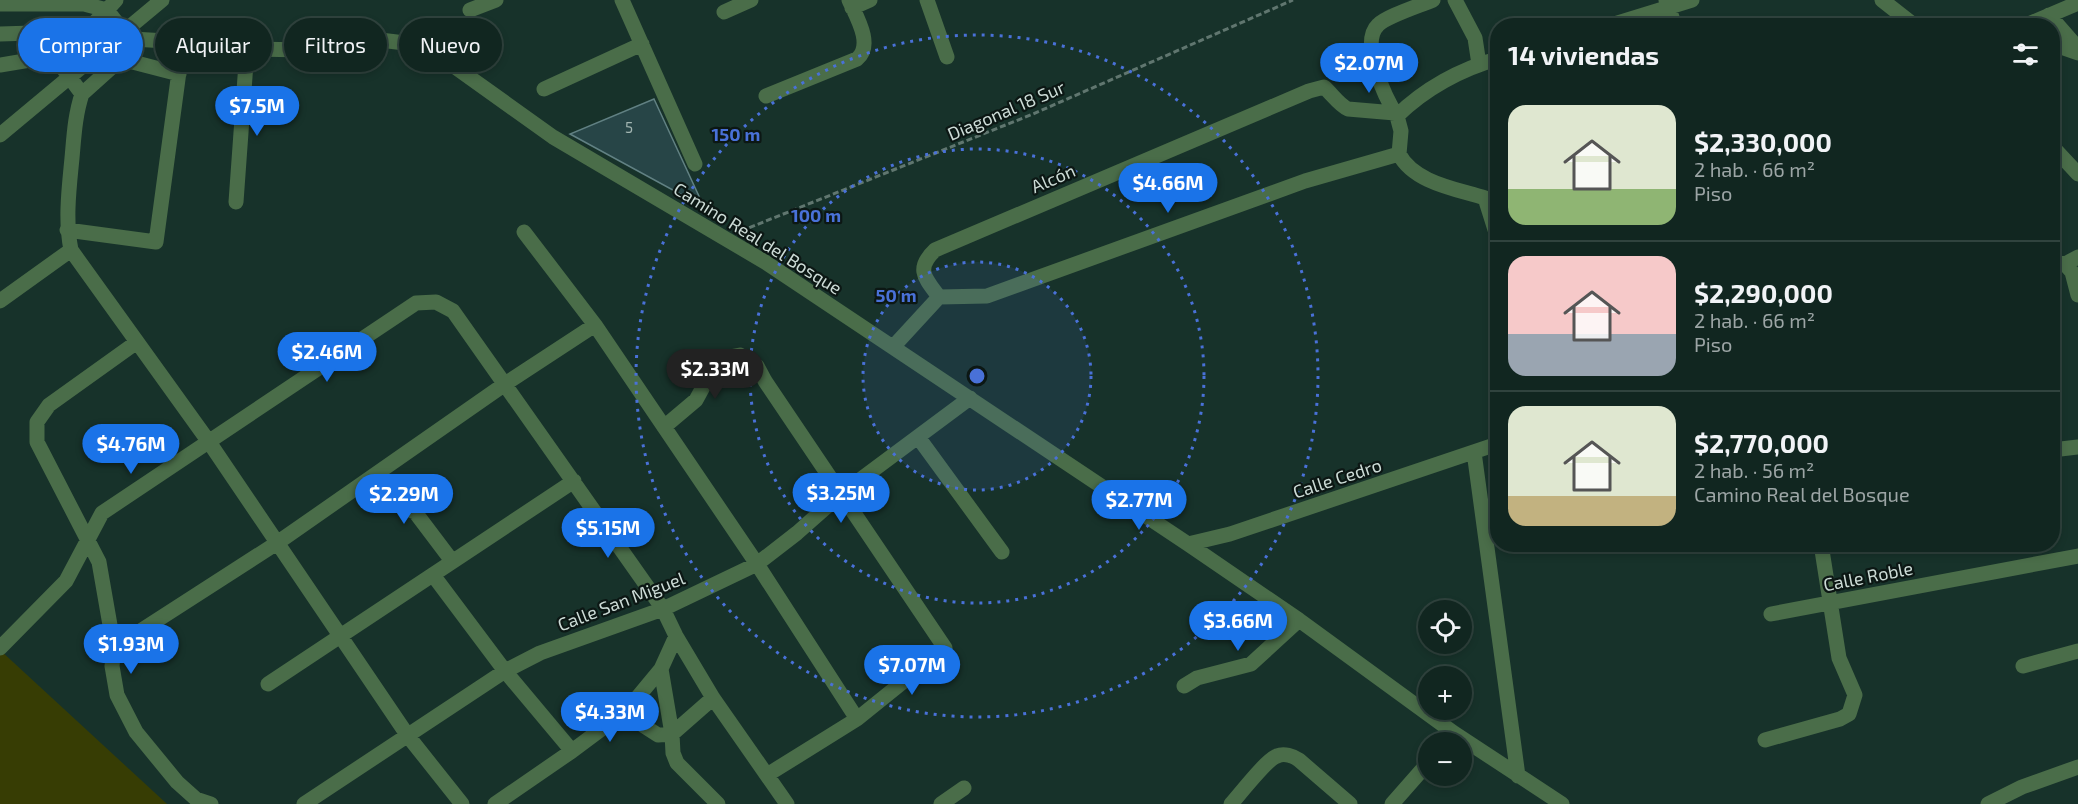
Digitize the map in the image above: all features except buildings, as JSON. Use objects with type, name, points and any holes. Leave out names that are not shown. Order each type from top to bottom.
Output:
[{"type":"street","points":[[141,18],[162,0]]},
{"type":"street","points":[[470,10],[496,0]]},
{"type":"street","points":[[622,0],[695,164]]},
{"type":"street","points":[[724,12],[752,0]]},
{"type":"street","points":[[766,96],[862,55],[864,37],[851,4],[870,0]]},
{"type":"street","points":[[927,0],[947,57]]},
{"type":"street","points":[[1433,0],[1380,23],[1372,36],[1371,51],[1386,98],[1396,114],[1401,131],[1399,154],[1404,164],[1428,179],[1490,196]]},
{"type":"street","points":[[1455,0],[1475,38],[1479,64]]},
{"type":"street","points":[[1629,18],[1667,4],[1692,0]]},
{"type":"street","points":[[1882,0],[1905,18]]},
{"type":"street","points":[[2042,18],[2078,3]]},
{"type":"street","points":[[0,4],[111,5]]},
{"type":"street","points":[[98,18],[111,5]]},
{"type":"street","points":[[2060,28],[2078,50]]},
{"type":"street","name":"Camino Real del Bosque","points":[[0,34],[18,33]]},
{"type":"street","name":"Camino Real del Bosque","points":[[272,50],[305,50],[348,42],[380,40],[413,44],[448,62],[553,137],[765,262],[1188,544],[1299,620],[1442,732]]},
{"type":"street","points":[[544,88],[642,44]]},
{"type":"street","points":[[2060,46],[2078,50]]},
{"type":"street","points":[[1396,114],[1421,95],[1479,64],[1490,61]]},
{"type":"street","points":[[0,65],[18,62]]},
{"type":"street","points":[[67,230],[156,242],[178,74],[143,64]]},
{"type":"street","points":[[67,72],[82,94]]},
{"type":"street","points":[[0,135],[77,72]]},
{"type":"street","points":[[106,72],[82,94],[76,110],[67,230],[71,250],[209,442],[343,636],[408,736],[462,804]]},
{"type":"street","points":[[236,202],[246,72]]},
{"type":"street","name":"Alcón","points":[[939,297],[924,277],[923,267],[927,257],[934,250],[1309,91],[1324,87],[1342,106],[1348,109],[1396,114]]},
{"type":"street","points":[[893,347],[939,297],[987,296],[1305,182],[1399,154]]},
{"type":"street","points":[[2060,155],[2078,174]]},
{"type":"street","points":[[524,232],[595,325],[757,564],[857,719]]},
{"type":"street","points":[[0,301],[71,250]]},
{"type":"street","points":[[2065,261],[2072,272],[2078,295]]},
{"type":"street","points":[[0,648],[66,581],[102,513],[416,303],[436,302],[453,311],[574,481],[663,609],[676,636],[713,698],[787,804]]},
{"type":"street","points":[[114,648],[277,543],[505,384],[595,325]]},
{"type":"street","points":[[137,342],[49,405],[37,422],[37,442],[99,562],[114,648],[112,666],[117,695],[136,732],[189,794],[211,804]]},
{"type":"street","points":[[664,427],[696,400],[708,378],[724,358],[741,355],[757,366],[945,648],[857,719],[767,775]]},
{"type":"street","name":"Calle San Miguel","points":[[304,804],[505,671],[540,653],[663,609],[757,564],[841,494],[970,398]]},
{"type":"street","points":[[918,437],[1002,552]]},
{"type":"street","name":"Calle Cedro","points":[[1188,544],[1230,534],[1490,446]]},
{"type":"street","points":[[2060,449],[2078,447]]},
{"type":"street","points":[[1474,452],[1518,776]]},
{"type":"street","points":[[268,684],[574,481]]},
{"type":"street","points":[[357,488],[415,512],[452,561]]},
{"type":"street","points":[[1765,740],[1830,722],[1849,714],[1855,695],[1839,658],[1822,552]]},
{"type":"street","name":"Calle Roble","points":[[1771,614],[2078,556]]},
{"type":"street","points":[[433,575],[505,671],[572,751]]},
{"type":"street","points":[[1184,686],[1197,678],[1251,664],[1299,620]]},
{"type":"street","points":[[495,804],[627,710],[660,669],[676,636]]},
{"type":"street","points":[[2023,666],[2078,651]]},
{"type":"street","points":[[660,669],[672,734],[673,753],[677,763],[718,804]]},
{"type":"street","points":[[627,710],[658,735],[672,734],[713,698]]},
{"type":"street","name":"Camino Real del Bosque","points":[[1472,750],[1562,804]]},
{"type":"street","points":[[1231,804],[1269,761],[1284,755],[1293,756],[1299,760],[1350,804]]},
{"type":"street","points":[[1988,804],[2022,787],[2078,767]]},
{"type":"street","points":[[1392,804],[1418,774]]},
{"type":"street","points":[[941,804],[964,788]]},
{"type":"path","name":"Diagonal 18 Sur","points":[[727,240],[744,228],[867,182],[1033,114],[1293,0]]},
{"type":"green space","points":[[0,650],[167,804],[0,804]]}]
